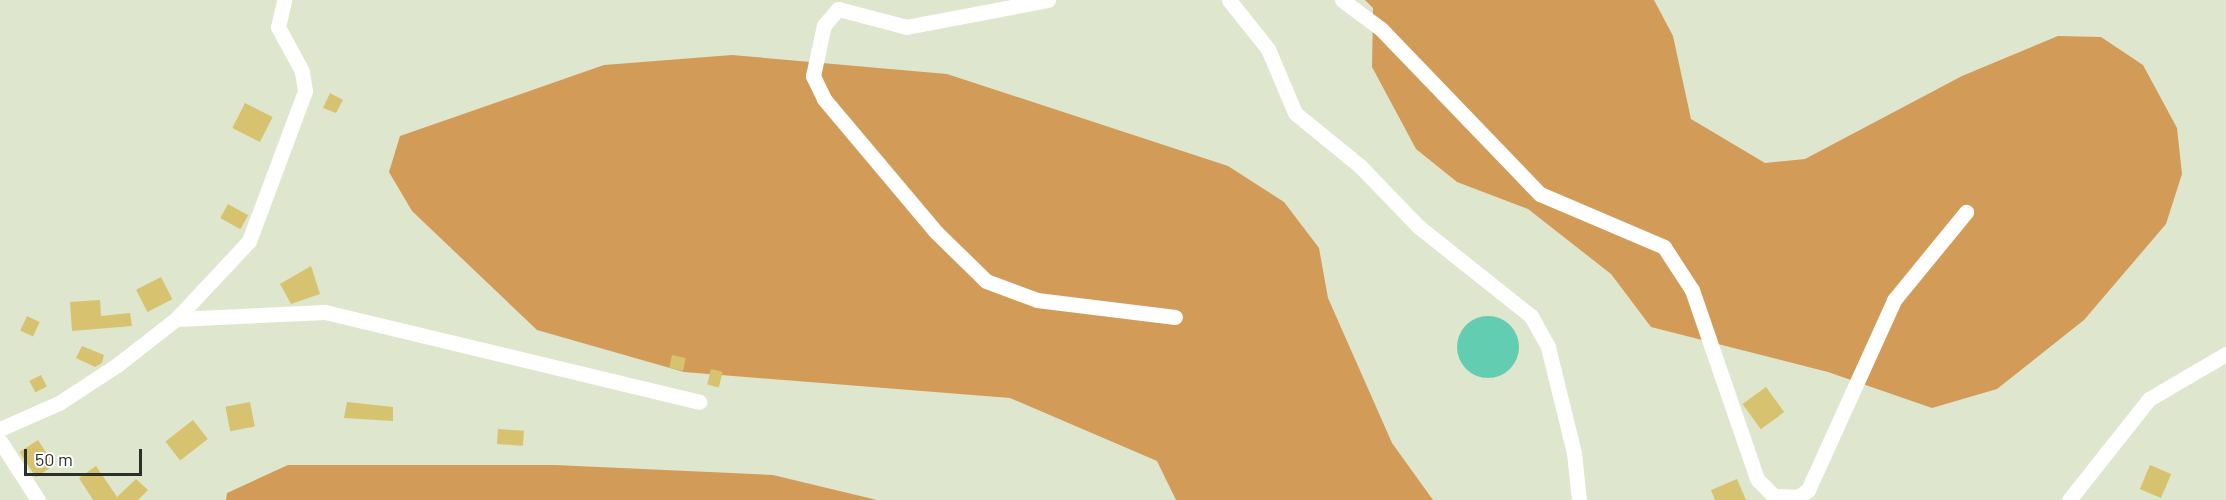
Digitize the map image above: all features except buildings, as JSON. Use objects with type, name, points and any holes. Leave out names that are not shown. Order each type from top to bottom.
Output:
[{"type":"street","points":[[0,429],[59,403],[176,319],[249,242],[305,91],[302,71],[278,27],[284,0]]},
{"type":"street","points":[[1048,0],[907,27],[838,9],[824,25],[813,76],[824,99],[936,232],[986,280],[1037,300],[1175,317]]},
{"type":"street","points":[[1228,0],[1268,49],[1295,112],[1360,166],[1419,227],[1531,316],[1548,347],[1579,500]]},
{"type":"street","points":[[1342,0],[1381,29],[1540,194],[1664,247],[1692,290],[1757,479],[1774,496],[1798,497],[1808,490],[1894,300],[1966,213]]},
{"type":"street","points":[[176,319],[325,312],[699,402]]},
{"type":"street","points":[[2069,500],[2149,399],[2226,354]]},
{"type":"street","points":[[0,441],[38,500]]},
{"type":"shaded area","points":[[1365,0],[1654,0],[1673,36],[1691,119],[1765,163],[1805,159],[1962,76],[2058,36],[2101,37],[2143,65],[2177,128],[2182,174],[2166,224],[2084,320],[1997,389],[1932,408],[1828,372],[1651,327],[1611,274],[1528,209],[1457,182],[1416,149],[1372,67],[1373,8]]},
{"type":"shaded area","points":[[732,55],[947,74],[1228,166],[1284,202],[1319,248],[1328,298],[1392,443],[1433,500],[1176,500],[1157,461],[1010,398],[684,372],[537,330],[412,211],[389,172],[400,136],[604,65]]},
{"type":"shaded area","points":[[288,465],[555,465],[773,475],[877,500],[226,500],[227,493]]},
{"type":"water","points":[[1482,316],[1494,316],[1510,325],[1517,335],[1519,347],[1517,359],[1510,369],[1494,378],[1482,378],[1471,373],[1462,364],[1457,353],[1457,341],[1462,330],[1471,321]]}]
